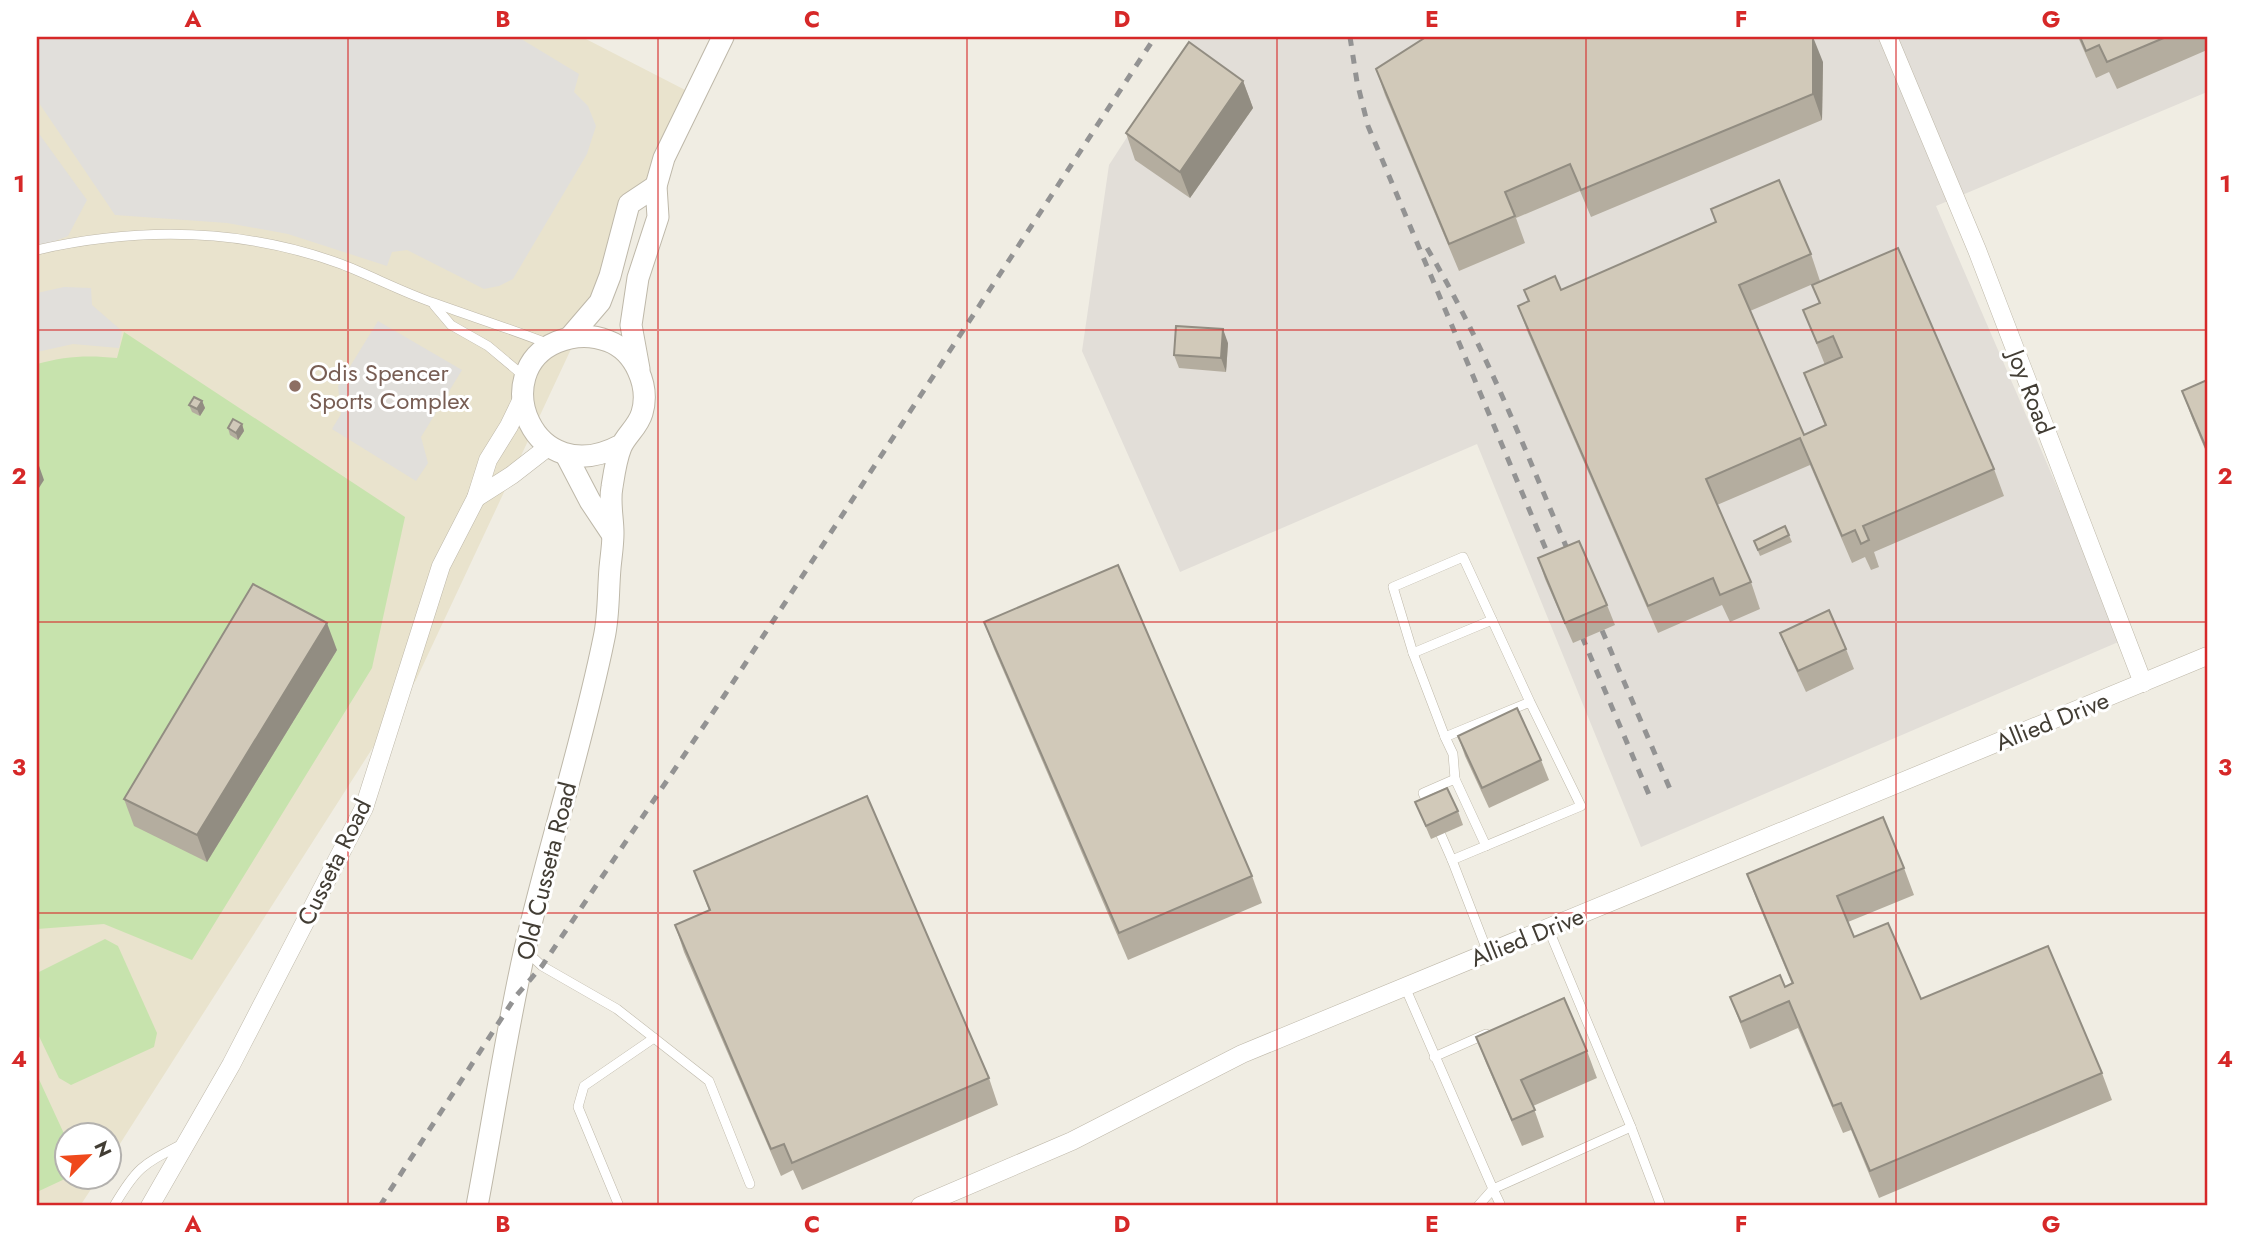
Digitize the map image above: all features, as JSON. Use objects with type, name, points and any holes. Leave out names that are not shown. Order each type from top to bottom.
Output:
[{"type":"street","points":[[475,498],[557,451],[585,458],[604,454],[621,445],[634,431],[642,413],[645,392],[631,325],[638,278],[658,217],[656,186],[664,158],[723,37]]},
{"type":"street","name":"Joy Road","points":[[1888,37],[1977,250],[2143,683]]},
{"type":"street","name":"Cusseta Road","points":[[150,1206],[232,1065],[363,808],[441,566],[475,498],[488,460],[509,426],[535,359],[560,341],[600,302],[629,204],[656,186]]},
{"type":"street","points":[[560,341],[591,336],[611,342],[628,355],[640,372]]},
{"type":"street","points":[[524,387],[526,416],[535,433],[557,451],[613,536]]},
{"type":"street","name":"Old Cusseta Road","points":[[477,1206],[525,950],[605,635],[613,536],[611,491],[621,445]]},
{"type":"street","points":[[2143,683],[2207,656]]},
{"type":"street","name":"Allied Drive","points":[[920,1206],[1072,1140],[1242,1054],[2143,683]]},
{"type":"lane","points":[[37,250],[117,235],[199,233],[284,248],[340,264],[433,303],[560,341]]},
{"type":"lane","points":[[433,303],[451,325],[488,346],[524,387]]},
{"type":"lane","points":[[1452,860],[1486,846],[1581,806],[1463,557],[1393,587],[1413,653],[1453,754],[1455,779],[1486,846]]},
{"type":"lane","points":[[1413,653],[1492,620]]},
{"type":"lane","points":[[1445,737],[1530,702]]},
{"type":"lane","points":[[1430,811],[1423,793],[1455,779]]},
{"type":"lane","points":[[1441,835],[1488,953]]},
{"type":"lane","points":[[1548,928],[1661,1206]]},
{"type":"lane","points":[[525,950],[542,966],[617,1009],[709,1081],[750,1184]]},
{"type":"lane","points":[[1405,987],[1501,1206]]},
{"type":"lane","points":[[1562,1001],[1574,995]]},
{"type":"lane","points":[[1434,1057],[1498,1029]]},
{"type":"lane","points":[[619,1206],[578,1107],[584,1086],[654,1038]]},
{"type":"lane","points":[[1478,1206],[1493,1189],[1631,1128]]},
{"type":"lane","points":[[114,1206],[131,1177],[144,1164],[187,1142]]},
{"type":"shaded area","name":"Odis Spencer Sports Complex","points":[[37,37],[582,37],[691,93],[416,680],[122,1141],[122,1120],[52,1120],[52,1190],[90,1190],[80,1206],[37,1206]]},
{"type":"shaded area","points":[[37,37],[518,37],[579,74],[574,92],[588,106],[596,126],[587,154],[513,279],[484,289],[407,250],[392,252],[387,266],[288,234],[227,223],[115,215],[37,100]]},
{"type":"shaded area","points":[[1192,37],[2207,37],[2207,92],[1936,206],[2123,640],[1641,847],[1477,444],[1180,572],[1082,351],[1109,165]]},
{"type":"shaded area","points":[[37,131],[87,200],[68,236],[37,248]]},
{"type":"shaded area","points":[[64,287],[91,288],[92,305],[122,331],[119,348],[73,344],[37,352],[37,293]]},
{"type":"shaded area","points":[[378,321],[462,370],[421,437],[428,463],[416,481],[332,429],[341,414],[338,386]]},
{"type":"green space","points":[[124,332],[405,517],[372,668],[192,960],[104,924],[37,929],[37,364],[77,357],[117,358]]},
{"type":"green space","points":[[105,939],[118,946],[157,1033],[154,1047],[71,1085],[59,1078],[37,1032],[37,973]]},
{"type":"green space","points":[[37,1075],[58,1120],[52,1120],[52,1185],[37,1192]]},
{"type":"building","points":[[1426,37],[1813,37],[1813,94],[1581,190],[1570,164],[1505,192],[1515,216],[1449,244],[1376,69]]},
{"type":"building","points":[[2080,37],[2166,37],[2107,62],[2099,45],[2086,51]]},
{"type":"building","points":[[1189,42],[1243,81],[1180,172],[1126,133]]},
{"type":"building","points":[[1779,180],[1811,254],[1739,285],[1804,435],[1826,425],[1804,373],[1842,357],[1833,336],[1817,343],[1803,310],[1820,303],[1812,285],[1898,248],[1994,469],[1863,526],[1869,540],[1861,544],[1855,530],[1842,536],[1800,438],[1706,479],[1751,582],[1720,595],[1713,578],[1648,606],[1518,306],[1529,301],[1524,290],[1555,276],[1561,290],[1716,222],[1711,209]]},
{"type":"building","points":[[1176,326],[1223,329],[1221,358],[1174,355]]},
{"type":"building","points":[[2207,380],[2207,450],[2182,391]]},
{"type":"building","points":[[194,397],[202,401],[197,409],[189,405]]},
{"type":"building","points":[[233,419],[242,424],[236,433],[228,428]]},
{"type":"building","points":[[1785,526],[1789,535],[1758,550],[1754,541]]},
{"type":"building","points":[[1579,541],[1607,605],[1565,623],[1538,558]]},
{"type":"building","points":[[1118,565],[1252,876],[1119,933],[984,622]]},
{"type":"building","points":[[253,584],[327,623],[197,835],[124,799]]},
{"type":"building","points":[[1829,610],[1846,649],[1798,671],[1780,633]]},
{"type":"building","points":[[1517,708],[1541,760],[1482,788],[1458,736]]},
{"type":"building","points":[[1447,788],[1458,811],[1426,826],[1415,802]]},
{"type":"building","points":[[867,796],[989,1078],[792,1163],[784,1144],[771,1149],[675,925],[710,910],[694,871]]},
{"type":"building","points":[[1883,817],[1904,868],[1837,896],[1854,937],[1888,923],[1921,999],[2048,946],[2102,1073],[1870,1171],[1841,1103],[1833,1106],[1789,1001],[1741,1022],[1730,997],[1780,975],[1785,987],[1793,983],[1747,874]]},
{"type":"building","points":[[1564,998],[1587,1051],[1521,1080],[1535,1110],[1512,1120],[1476,1037]]},
{"type":"railway","points":[[380,1206],[516,996],[542,966],[724,696],[1155,37]]},
{"type":"railway","points":[[1350,37],[1368,126],[1555,571]]},
{"type":"railway","points":[[1427,248],[1488,364],[1574,565]]},
{"type":"railway","points":[[1595,614],[1670,789]]},
{"type":"railway","points":[[1575,620],[1650,797]]},
{"type":"place","name":"Odis Spencer Sports Complex","points":[[295,386]]}]
